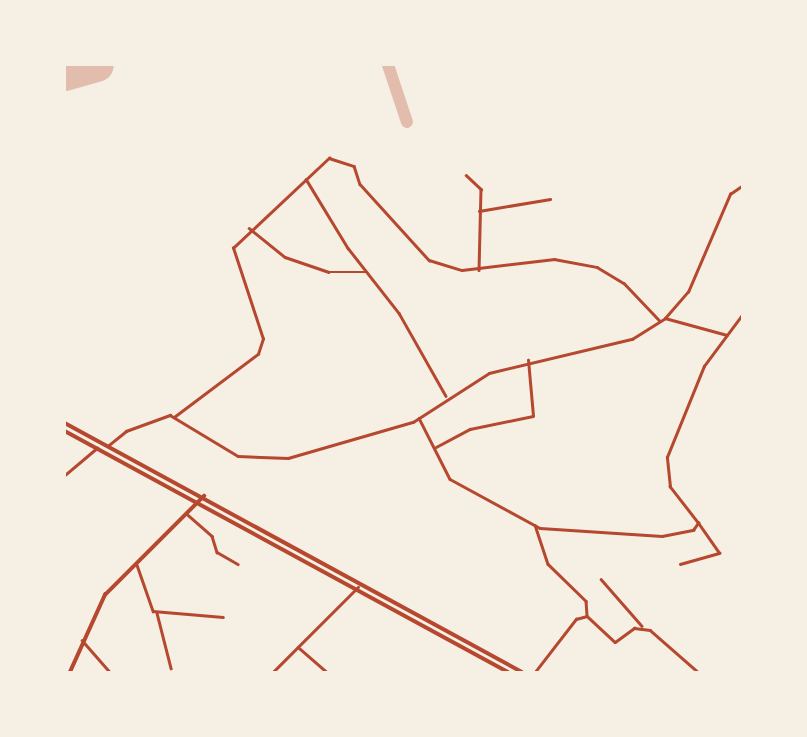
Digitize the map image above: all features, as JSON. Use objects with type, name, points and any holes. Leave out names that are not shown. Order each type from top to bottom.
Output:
[{"type":"main road","points":[[65,423],[204,496],[522,672]]},
{"type":"main road","points":[[65,431],[200,501],[508,672]]},
{"type":"main road","points":[[70,672],[82,640],[105,595],[188,515],[204,496]]},
{"type":"street","points":[[109,445],[126,431],[174,417],[263,347],[233,251],[249,228],[329,158],[343,158],[429,260],[480,270],[554,259],[597,268],[624,283],[660,321]]},
{"type":"street","points":[[466,175],[481,189],[480,270]]},
{"type":"street","points":[[306,178],[366,272],[400,313],[446,396]]},
{"type":"street","points":[[174,417],[215,446],[260,461],[381,436],[419,418],[446,396],[528,360],[614,346],[665,318],[688,292],[730,194],[742,186]]},
{"type":"street","points":[[479,211],[550,199]]},
{"type":"street","points":[[249,228],[294,260],[329,272],[366,272]]},
{"type":"street","points":[[680,565],[719,553],[670,487],[667,457],[700,374],[742,315]]},
{"type":"street","points":[[665,318],[727,335]]},
{"type":"street","points":[[435,448],[458,433],[533,416],[528,360]]},
{"type":"street","points":[[419,418],[450,479],[548,531],[662,536],[698,523]]},
{"type":"street","points":[[65,475],[98,447]]},
{"type":"street","points":[[188,515],[212,536],[218,552],[238,564]]},
{"type":"street","points":[[535,525],[548,564],[586,601],[587,616],[617,642],[642,627]]},
{"type":"street","points":[[137,565],[146,602],[156,612],[171,668]]},
{"type":"street","points":[[601,579],[642,627],[698,672]]},
{"type":"street","points":[[273,672],[358,587]]},
{"type":"street","points":[[156,612],[223,617]]},
{"type":"street","points":[[535,672],[576,619],[587,616]]},
{"type":"street","points":[[82,640],[110,672]]},
{"type":"street","points":[[298,647],[327,672]]},
{"type":"taxiway","points":[[388,65],[407,122]]},
{"type":"runway","points":[[65,74],[97,65]]}]
